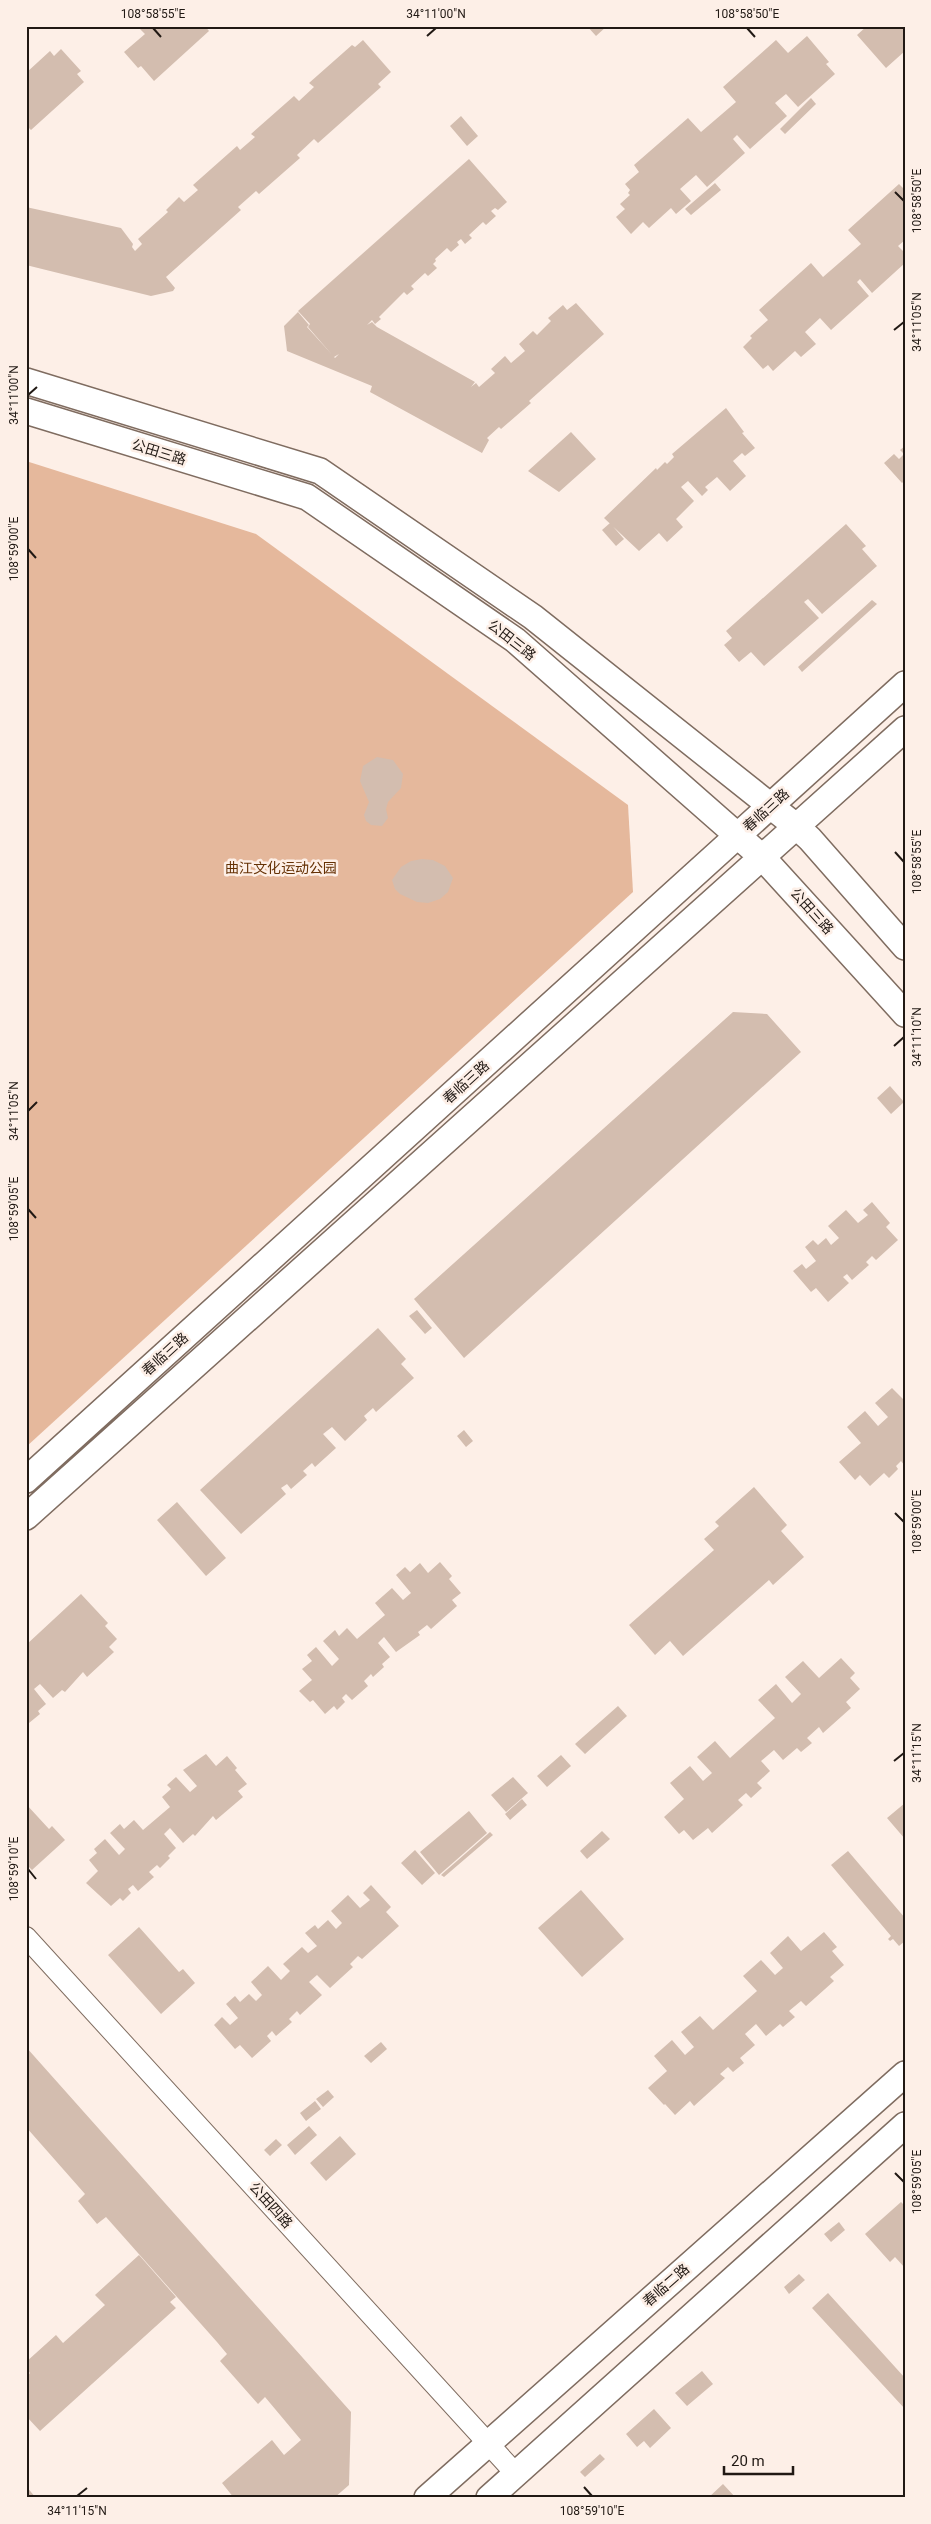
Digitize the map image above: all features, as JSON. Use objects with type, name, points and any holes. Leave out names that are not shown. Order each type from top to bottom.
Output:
[{"type":"street","name":"公田三路","points":[[26,381],[320,470],[533,617],[797,827],[810,839],[905,947]]},
{"type":"street","name":"公田三路","points":[[26,411],[307,497],[515,640],[764,858],[905,1014]]},
{"type":"street","name":"春临三路","points":[[26,1480],[905,684]]},
{"type":"street","points":[[26,1517],[764,858],[905,729]]},
{"type":"street","name":"公田四路","points":[[26,1936],[516,2474]]},
{"type":"street","name":"春临二路","points":[[427,2498],[905,2074]]},
{"type":"street","points":[[489,2498],[905,2124]]},
{"type":"green space","name":"曲江文化运动公园","points":[[26,461],[256,534],[628,805],[633,892],[26,1447]]},
{"type":"building","points":[[144,26],[205,26],[209,31],[154,81],[141,66],[138,68],[124,52],[145,34],[140,29]]},
{"type":"building","points":[[587,26],[607,26],[596,36]]},
{"type":"building","points":[[867,26],[905,26],[905,51],[886,68],[857,35]]},
{"type":"building","points":[[807,36],[829,62],[826,64],[835,74],[798,107],[786,94],[775,103],[787,116],[750,149],[737,135],[733,139],[745,153],[707,187],[696,175],[680,189],[691,201],[676,214],[671,208],[649,228],[643,222],[631,234],[616,217],[625,209],[620,204],[630,195],[628,193],[630,190],[625,184],[639,172],[634,165],[688,118],[701,132],[736,102],[723,87],[776,40],[788,53]]},
{"type":"building","points":[[363,40],[391,72],[378,84],[381,87],[318,143],[314,139],[297,155],[300,158],[259,194],[256,191],[238,207],[241,210],[166,277],[175,288],[173,291],[151,296],[26,265],[26,207],[121,228],[133,244],[132,247],[135,251],[142,244],[138,239],[168,212],[166,210],[179,197],[184,202],[198,190],[193,185],[237,146],[240,150],[255,137],[251,134],[294,96],[299,101],[314,87],[309,83],[352,45],[355,47]]},
{"type":"building","points":[[61,49],[81,71],[77,74],[84,82],[31,130],[26,125],[26,73],[50,51],[54,56]]},
{"type":"building","points":[[811,98],[816,104],[785,134],[780,129]]},
{"type":"building","points":[[461,116],[478,136],[467,146],[450,126]]},
{"type":"building","points":[[469,159],[507,202],[498,210],[495,208],[491,211],[496,216],[486,225],[483,222],[469,235],[472,238],[465,244],[461,239],[457,242],[459,245],[451,252],[447,248],[435,259],[436,261],[433,264],[437,268],[428,276],[425,273],[411,286],[414,289],[407,295],[404,292],[379,317],[381,319],[375,324],[372,320],[367,325],[372,322],[377,327],[475,382],[471,387],[476,383],[479,387],[495,373],[491,369],[505,356],[511,363],[525,351],[519,344],[533,331],[537,335],[551,321],[548,318],[563,305],[567,310],[576,303],[604,334],[529,401],[531,403],[501,429],[499,427],[487,438],[489,440],[482,453],[370,392],[372,386],[287,351],[284,326],[298,312],[309,325],[307,327],[332,354],[308,327],[310,324],[298,311]]},
{"type":"building","points":[[715,183],[721,190],[691,215],[685,209]]},
{"type":"building","points":[[899,184],[905,190],[905,240],[898,246],[905,253],[905,263],[872,293],[860,279],[857,282],[869,296],[831,330],[820,318],[805,332],[816,344],[801,357],[795,351],[773,371],[768,365],[763,369],[743,347],[752,338],[750,336],[768,320],[759,310],[811,263],[823,277],[861,244],[848,230]]},
{"type":"building","points":[[726,408],[744,432],[742,433],[755,448],[745,456],[742,453],[733,461],[746,476],[730,491],[717,477],[705,487],[708,490],[702,496],[688,481],[681,487],[694,501],[676,519],[683,527],[667,542],[659,533],[639,551],[604,518],[656,468],[657,470],[665,462],[667,464],[674,457],[672,454]]},
{"type":"building","points":[[571,432],[596,459],[559,492],[528,471]]},
{"type":"building","points":[[905,446],[905,480],[902,483],[884,463],[894,454],[899,459],[904,454],[900,450]]},
{"type":"building","points":[[610,523],[624,539],[616,546],[602,530]]},
{"type":"building","points":[[846,524],[866,546],[862,549],[877,566],[822,614],[808,599],[804,602],[819,618],[764,666],[751,652],[739,662],[724,645],[732,638],[726,631]]},
{"type":"building","points":[[872,600],[877,604],[802,672],[798,667]]},
{"type":"building","points":[[377,757],[393,760],[403,774],[401,788],[388,802],[386,809],[388,818],[382,826],[371,825],[366,821],[364,815],[369,802],[360,781],[363,766]]},
{"type":"building","points":[[433,860],[445,866],[453,878],[448,892],[440,899],[428,903],[417,902],[400,894],[395,889],[392,880],[401,867],[411,861]]},
{"type":"building","points":[[733,1012],[767,1014],[801,1052],[464,1358],[414,1299]]},
{"type":"building","points":[[890,1086],[904,1102],[891,1114],[877,1098]]},
{"type":"building","points":[[872,1202],[890,1223],[886,1227],[898,1240],[876,1260],[872,1256],[866,1262],[869,1265],[852,1280],[847,1274],[843,1277],[849,1283],[828,1302],[816,1288],[811,1292],[793,1271],[802,1264],[806,1269],[816,1261],[805,1247],[813,1240],[818,1245],[826,1238],[831,1245],[839,1238],[828,1226],[846,1210],[858,1223],[868,1215],[863,1210]]},
{"type":"building","points":[[417,1310],[432,1328],[425,1334],[409,1316]]},
{"type":"building","points":[[378,1328],[406,1359],[401,1364],[414,1378],[376,1412],[373,1408],[364,1416],[367,1420],[345,1441],[332,1427],[323,1434],[336,1448],[315,1467],[312,1463],[303,1471],[307,1475],[291,1489],[287,1484],[281,1488],[286,1494],[241,1534],[200,1490]]},
{"type":"building","points":[[892,1388],[905,1401],[905,1466],[901,1461],[896,1466],[898,1469],[889,1478],[884,1473],[870,1486],[860,1475],[855,1480],[839,1462],[861,1443],[847,1427],[865,1411],[878,1426],[888,1417],[875,1403]]},
{"type":"building","points":[[464,1430],[473,1441],[466,1447],[457,1436]]},
{"type":"building","points":[[754,1487],[787,1525],[781,1531],[804,1557],[773,1585],[769,1580],[683,1656],[670,1641],[655,1655],[629,1625],[714,1550],[704,1539],[719,1526],[715,1522]]},
{"type":"building","points":[[177,1502],[226,1558],[206,1576],[157,1520]]},
{"type":"building","points":[[440,1562],[452,1576],[449,1579],[461,1593],[452,1600],[457,1606],[431,1629],[427,1625],[418,1632],[420,1635],[396,1652],[384,1637],[378,1643],[390,1657],[382,1664],[384,1667],[373,1677],[371,1674],[364,1681],[368,1686],[352,1700],[346,1694],[342,1698],[345,1702],[337,1710],[334,1706],[325,1714],[313,1700],[310,1702],[299,1691],[312,1680],[302,1669],[312,1661],[307,1655],[316,1647],[332,1666],[339,1659],[323,1641],[335,1630],[339,1636],[347,1628],[357,1639],[385,1615],[375,1603],[392,1588],[403,1600],[411,1593],[396,1575],[405,1567],[410,1572],[420,1563],[428,1573]]},
{"type":"building","points":[[81,1594],[108,1623],[105,1626],[117,1639],[109,1647],[114,1652],[87,1677],[83,1672],[65,1692],[62,1690],[53,1698],[40,1684],[34,1689],[46,1704],[38,1711],[40,1714],[29,1723],[26,1722],[26,1645]]},
{"type":"building","points":[[841,1658],[855,1673],[850,1678],[860,1689],[846,1702],[851,1708],[823,1733],[819,1727],[807,1738],[812,1743],[801,1752],[797,1748],[783,1760],[774,1750],[761,1761],[770,1771],[757,1783],[762,1788],[751,1798],[746,1793],[738,1800],[743,1805],[712,1833],[708,1828],[693,1840],[684,1830],[679,1834],[664,1817],[684,1799],[670,1783],[690,1766],[703,1781],[712,1773],[697,1757],[715,1741],[730,1758],[775,1718],[758,1700],[776,1684],[792,1703],[801,1694],[785,1677],[803,1661],[819,1678]]},
{"type":"building","points":[[618,1706],[627,1716],[585,1754],[575,1744]]},
{"type":"building","points":[[206,1754],[216,1766],[227,1756],[237,1768],[235,1770],[247,1784],[238,1791],[243,1797],[216,1820],[213,1816],[195,1836],[193,1834],[183,1843],[170,1828],[164,1834],[176,1848],[168,1856],[170,1858],[160,1868],[157,1865],[149,1872],[154,1877],[138,1891],[133,1885],[128,1889],[131,1893],[123,1901],[120,1898],[111,1906],[86,1883],[98,1871],[89,1860],[97,1853],[94,1849],[105,1839],[119,1855],[125,1849],[110,1833],[120,1824],[124,1829],[134,1820],[143,1830],[170,1807],[162,1797],[171,1789],[167,1785],[176,1777],[190,1792],[197,1786],[183,1770]]},
{"type":"building","points":[[561,1755],[571,1766],[547,1787],[537,1776]]},
{"type":"building","points":[[513,1777],[528,1793],[506,1812],[491,1795]]},
{"type":"building","points":[[522,1799],[527,1805],[510,1820],[505,1814]]},
{"type":"building","points":[[905,1803],[905,1839],[887,1818]]},
{"type":"building","points":[[26,1804],[49,1829],[52,1826],[65,1840],[32,1870],[26,1864]]},
{"type":"building","points":[[469,1811],[487,1833],[439,1875],[420,1852]]},
{"type":"building","points":[[602,1831],[610,1839],[587,1859],[580,1851]]},
{"type":"building","points":[[490,1832],[493,1835],[444,1877],[441,1875]]},
{"type":"building","points":[[415,1850],[435,1873],[422,1885],[401,1863]]},
{"type":"building","points":[[848,1851],[905,1918],[905,1941],[899,1946],[893,1939],[890,1941],[888,1939],[891,1936],[831,1865]]},
{"type":"building","points":[[371,1885],[391,1907],[386,1912],[399,1926],[362,1959],[358,1956],[350,1964],[353,1967],[330,1988],[317,1975],[309,1982],[322,1995],[300,2015],[297,2011],[289,2019],[292,2022],[276,2036],[272,2031],[267,2036],[271,2041],[252,2058],[240,2045],[235,2049],[214,2025],[222,2017],[230,2025],[238,2018],[226,2004],[235,1996],[240,2002],[249,1994],[256,2001],[262,1995],[251,1982],[268,1966],[281,1980],[290,1971],[283,1964],[302,1947],[308,1953],[317,1946],[305,1933],[315,1925],[318,1929],[328,1920],[336,1929],[342,1923],[331,1911],[348,1895],[360,1908],[370,1900],[363,1893]]},
{"type":"building","points":[[581,1890],[624,1939],[582,1977],[538,1928]]},
{"type":"building","points":[[139,1927],[179,1972],[183,1969],[195,1983],[161,2014],[108,1955]]},
{"type":"building","points":[[824,1932],[837,1947],[832,1951],[844,1965],[830,1977],[834,1981],[806,2006],[801,2001],[789,2011],[795,2017],[783,2027],[780,2024],[766,2036],[756,2024],[745,2034],[755,2045],[740,2058],[744,2063],[733,2072],[728,2067],[720,2074],[725,2078],[694,2106],[690,2101],[675,2115],[648,2088],[667,2071],[654,2056],[672,2040],[685,2055],[694,2047],[681,2032],[700,2016],[713,2030],[757,1991],[743,1976],[761,1960],[775,1975],[783,1968],[770,1953],[788,1936],[801,1951]]},
{"type":"building","points":[[381,2042],[387,2049],[371,2063],[364,2056]]},
{"type":"building","points":[[26,2047],[351,2412],[349,2485],[334,2498],[234,2498],[222,2483],[272,2440],[284,2455],[301,2440],[265,2397],[258,2404],[220,2361],[227,2354],[106,2217],[97,2224],[78,2201],[85,2194],[26,2127]]},
{"type":"building","points":[[328,2090],[334,2097],[323,2107],[316,2099]]},
{"type":"building","points":[[315,2101],[321,2109],[306,2121],[300,2113]]},
{"type":"building","points":[[309,2126],[317,2135],[295,2155],[287,2145]]},
{"type":"building","points":[[340,2136],[356,2154],[326,2181],[310,2163]]},
{"type":"building","points":[[276,2139],[282,2145],[270,2156],[264,2150]]},
{"type":"building","points":[[901,2202],[905,2206],[905,2268],[895,2257],[890,2262],[865,2234]]},
{"type":"building","points":[[839,2222],[845,2230],[831,2242],[824,2234]]},
{"type":"building","points":[[139,2255],[176,2297],[170,2302],[176,2308],[40,2431],[26,2416],[26,2377],[30,2373],[26,2369],[26,2362],[56,2335],[63,2343],[105,2305],[95,2295]]},
{"type":"building","points":[[799,2274],[805,2280],[789,2294],[784,2287]]},
{"type":"building","points":[[828,2293],[905,2378],[905,2409],[812,2308]]},
{"type":"building","points":[[702,2371],[713,2384],[687,2406],[675,2393]]},
{"type":"building","points":[[654,2409],[671,2428],[650,2448],[644,2441],[637,2447],[626,2434]]},
{"type":"building","points":[[600,2454],[605,2459],[585,2477],[580,2472]]},
{"type":"building","points":[[723,2484],[736,2498],[708,2498]]},
{"type":"building","points":[[26,2486],[36,2498],[26,2498]]}]
